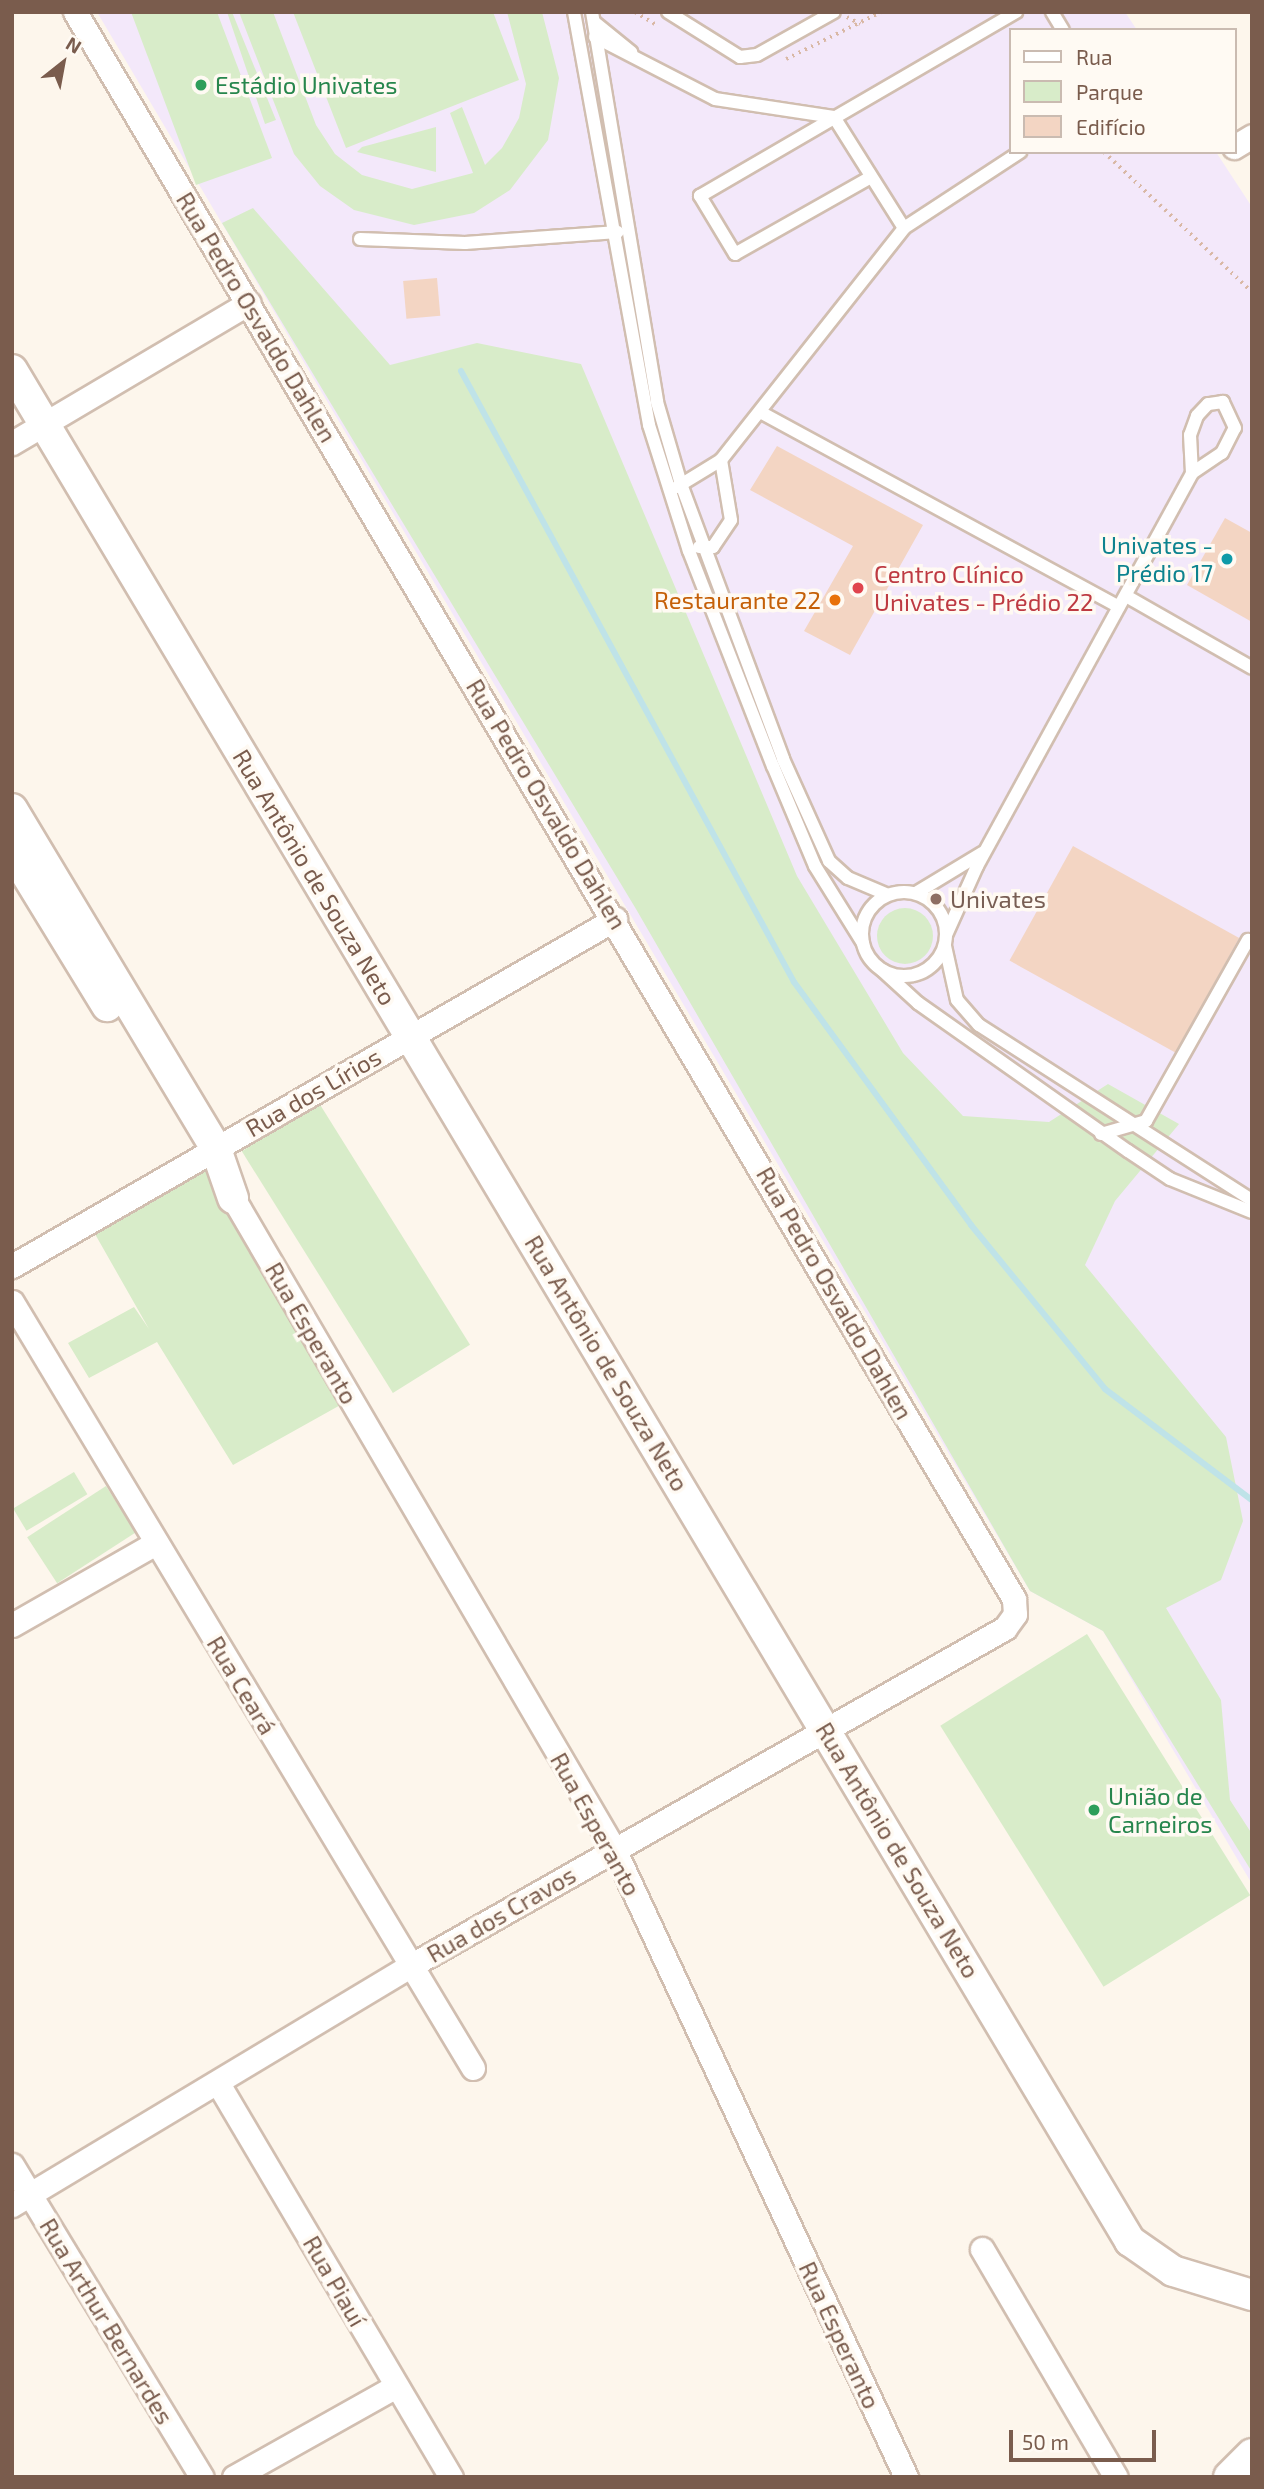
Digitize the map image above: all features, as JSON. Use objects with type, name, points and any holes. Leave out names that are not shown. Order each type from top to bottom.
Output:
[{"type":"main road","points":[[1230,2477],[1252,2455]]},
{"type":"street","name":"Rua Pedro Osvaldo Dahlen","points":[[75,12],[615,919],[1014,1599]]},
{"type":"street","points":[[1236,146],[1252,136]]},
{"type":"street","points":[[12,443],[249,303]]},
{"type":"street","name":"Rua Antônio de Souza Neto","points":[[12,370],[827,1729],[1130,2241],[1172,2270],[1252,2295]]},
{"type":"street","name":"Rua Esperanto","points":[[12,809],[84,946],[614,1849],[906,2477]]},
{"type":"street","name":"Rua Esperanto","points":[[12,851],[84,946]]},
{"type":"street","name":"Rua dos Lírios","points":[[12,1266],[409,1035],[615,919]]},
{"type":"street","name":"Rua Ceará","points":[[12,1302],[473,2068]]},
{"type":"street","points":[[12,1625],[156,1543]]},
{"type":"street","name":"Rua dos Cravos","points":[[21,2200],[219,2085],[412,1965],[1005,1628],[1015,1614],[1014,1599]]},
{"type":"street","name":"Rua Piauí","points":[[219,2085],[451,2477]]},
{"type":"street","name":"Rua Arthur Bernardes","points":[[12,2165],[21,2200],[202,2477]]},
{"type":"street","points":[[982,2249],[1116,2477]]},
{"type":"street","points":[[234,2477],[396,2386]]},
{"type":"lane","points":[[574,12],[594,99],[611,232],[649,425],[706,548],[783,759],[829,861],[848,878],[887,895],[916,893],[985,851]]},
{"type":"lane","points":[[582,12],[598,41],[715,99],[834,117],[904,228]]},
{"type":"lane","points":[[668,12],[746,57],[834,12]]},
{"type":"lane","points":[[871,177],[735,254],[700,196],[1016,12]]},
{"type":"lane","points":[[1052,12],[1062,28]]},
{"type":"lane","points":[[593,17],[625,233],[657,401],[677,486],[684,536],[815,866],[881,970],[1101,1134],[1170,1179],[1252,1212]]},
{"type":"lane","points":[[593,17],[642,62]]},
{"type":"lane","points":[[677,486],[721,460],[762,413],[904,228],[1017,154]]},
{"type":"lane","points":[[360,239],[465,243],[625,233]]},
{"type":"lane","points":[[881,970],[903,976],[924,971],[946,941],[985,851],[1192,473],[1222,453],[1235,428],[1223,402],[1208,404],[1197,416],[1190,436],[1192,473]]},
{"type":"lane","points":[[762,413],[1252,668]]},
{"type":"lane","points":[[706,548],[723,537],[731,520],[721,460]]},
{"type":"lane","points":[[684,536],[706,548]]},
{"type":"lane","points":[[916,893],[942,914],[957,1000],[979,1025],[1133,1128],[1252,1200]]},
{"type":"lane","points":[[863,943],[868,911],[887,895]]},
{"type":"lane","points":[[1101,1134],[1133,1128],[1146,1121],[1248,940]]},
{"type":"path","points":[[1106,154],[1252,292]]},
{"type":"shaded area","name":"Univates","points":[[97,12],[1125,12],[1136,28],[1009,28],[1009,154],[1217,154],[1252,207],[1252,1884],[1103,1631],[1030,1591]]},
{"type":"green space","name":"Estádio Univates","points":[[131,12],[217,12],[272,158],[196,185]]},
{"type":"green space","points":[[227,12],[232,12],[276,120],[265,124]]},
{"type":"green space","points":[[239,12],[273,12],[316,125],[335,154],[362,175],[412,189],[473,173],[450,113],[462,107],[485,165],[502,148],[519,118],[526,84],[507,12],[542,12],[559,78],[548,140],[510,190],[474,213],[414,225],[354,210],[320,186],[294,154]]},
{"type":"green space","points":[[293,12],[493,12],[519,80],[346,148]]},
{"type":"green space","points":[[436,127],[436,172],[357,152],[362,147]]},
{"type":"green space","points":[[253,208],[390,365],[477,343],[581,364],[797,876],[903,1053],[963,1116],[1049,1122],[1108,1084],[1179,1124],[1115,1201],[1085,1265],[1226,1437],[1243,1521],[1221,1580],[1166,1608],[1221,1700],[1230,1800],[1252,1834],[1252,1872],[1103,1631],[1030,1591],[636,909],[222,223]]},
{"type":"green space","points":[[899,908],[911,908],[921,912],[929,920],[933,936],[929,952],[921,960],[911,964],[899,964],[889,960],[881,952],[877,942],[877,930],[881,920],[889,912]]},
{"type":"green space","points":[[319,1103],[470,1345],[393,1393],[242,1151]]},
{"type":"green space","points":[[203,1164],[344,1403],[233,1465],[157,1342],[89,1378],[68,1343],[134,1307],[149,1329],[91,1227]]},
{"type":"green space","points":[[74,1472],[87,1494],[27,1531],[13,1509]]},
{"type":"green space","points":[[106,1486],[136,1532],[57,1583],[27,1537]]},
{"type":"green space","name":"União de Carneiros","points":[[1087,1634],[1250,1895],[1104,1987],[940,1726]]},
{"type":"building","points":[[437,278],[440,316],[406,319],[403,281]]},
{"type":"building","name":"Centro Clínico Univates - Prédio 22","points":[[777,446],[923,525],[850,655],[804,631],[853,546],[750,490]]},
{"type":"building","name":"Univates - Prédio 17","points":[[1225,518],[1252,533],[1252,622],[1187,585]]},
{"type":"building","points":[[1073,846],[1239,938],[1176,1053],[1009,961]]},
{"type":"waterway","points":[[461,371],[794,982],[971,1225],[1105,1389],[1252,1500]]},
{"type":"place","name":"Estádio Univates","points":[[201,85]]},
{"type":"place","name":"Univates - Prédio 17","points":[[1227,559]]},
{"type":"place","name":"Centro Clínico Univates - Prédio 22","points":[[858,588]]},
{"type":"place","name":"Restaurante 22","points":[[835,600]]},
{"type":"place","name":"Univates","points":[[936,899]]},
{"type":"place","name":"União de Carneiros","points":[[1094,1810]]}]
